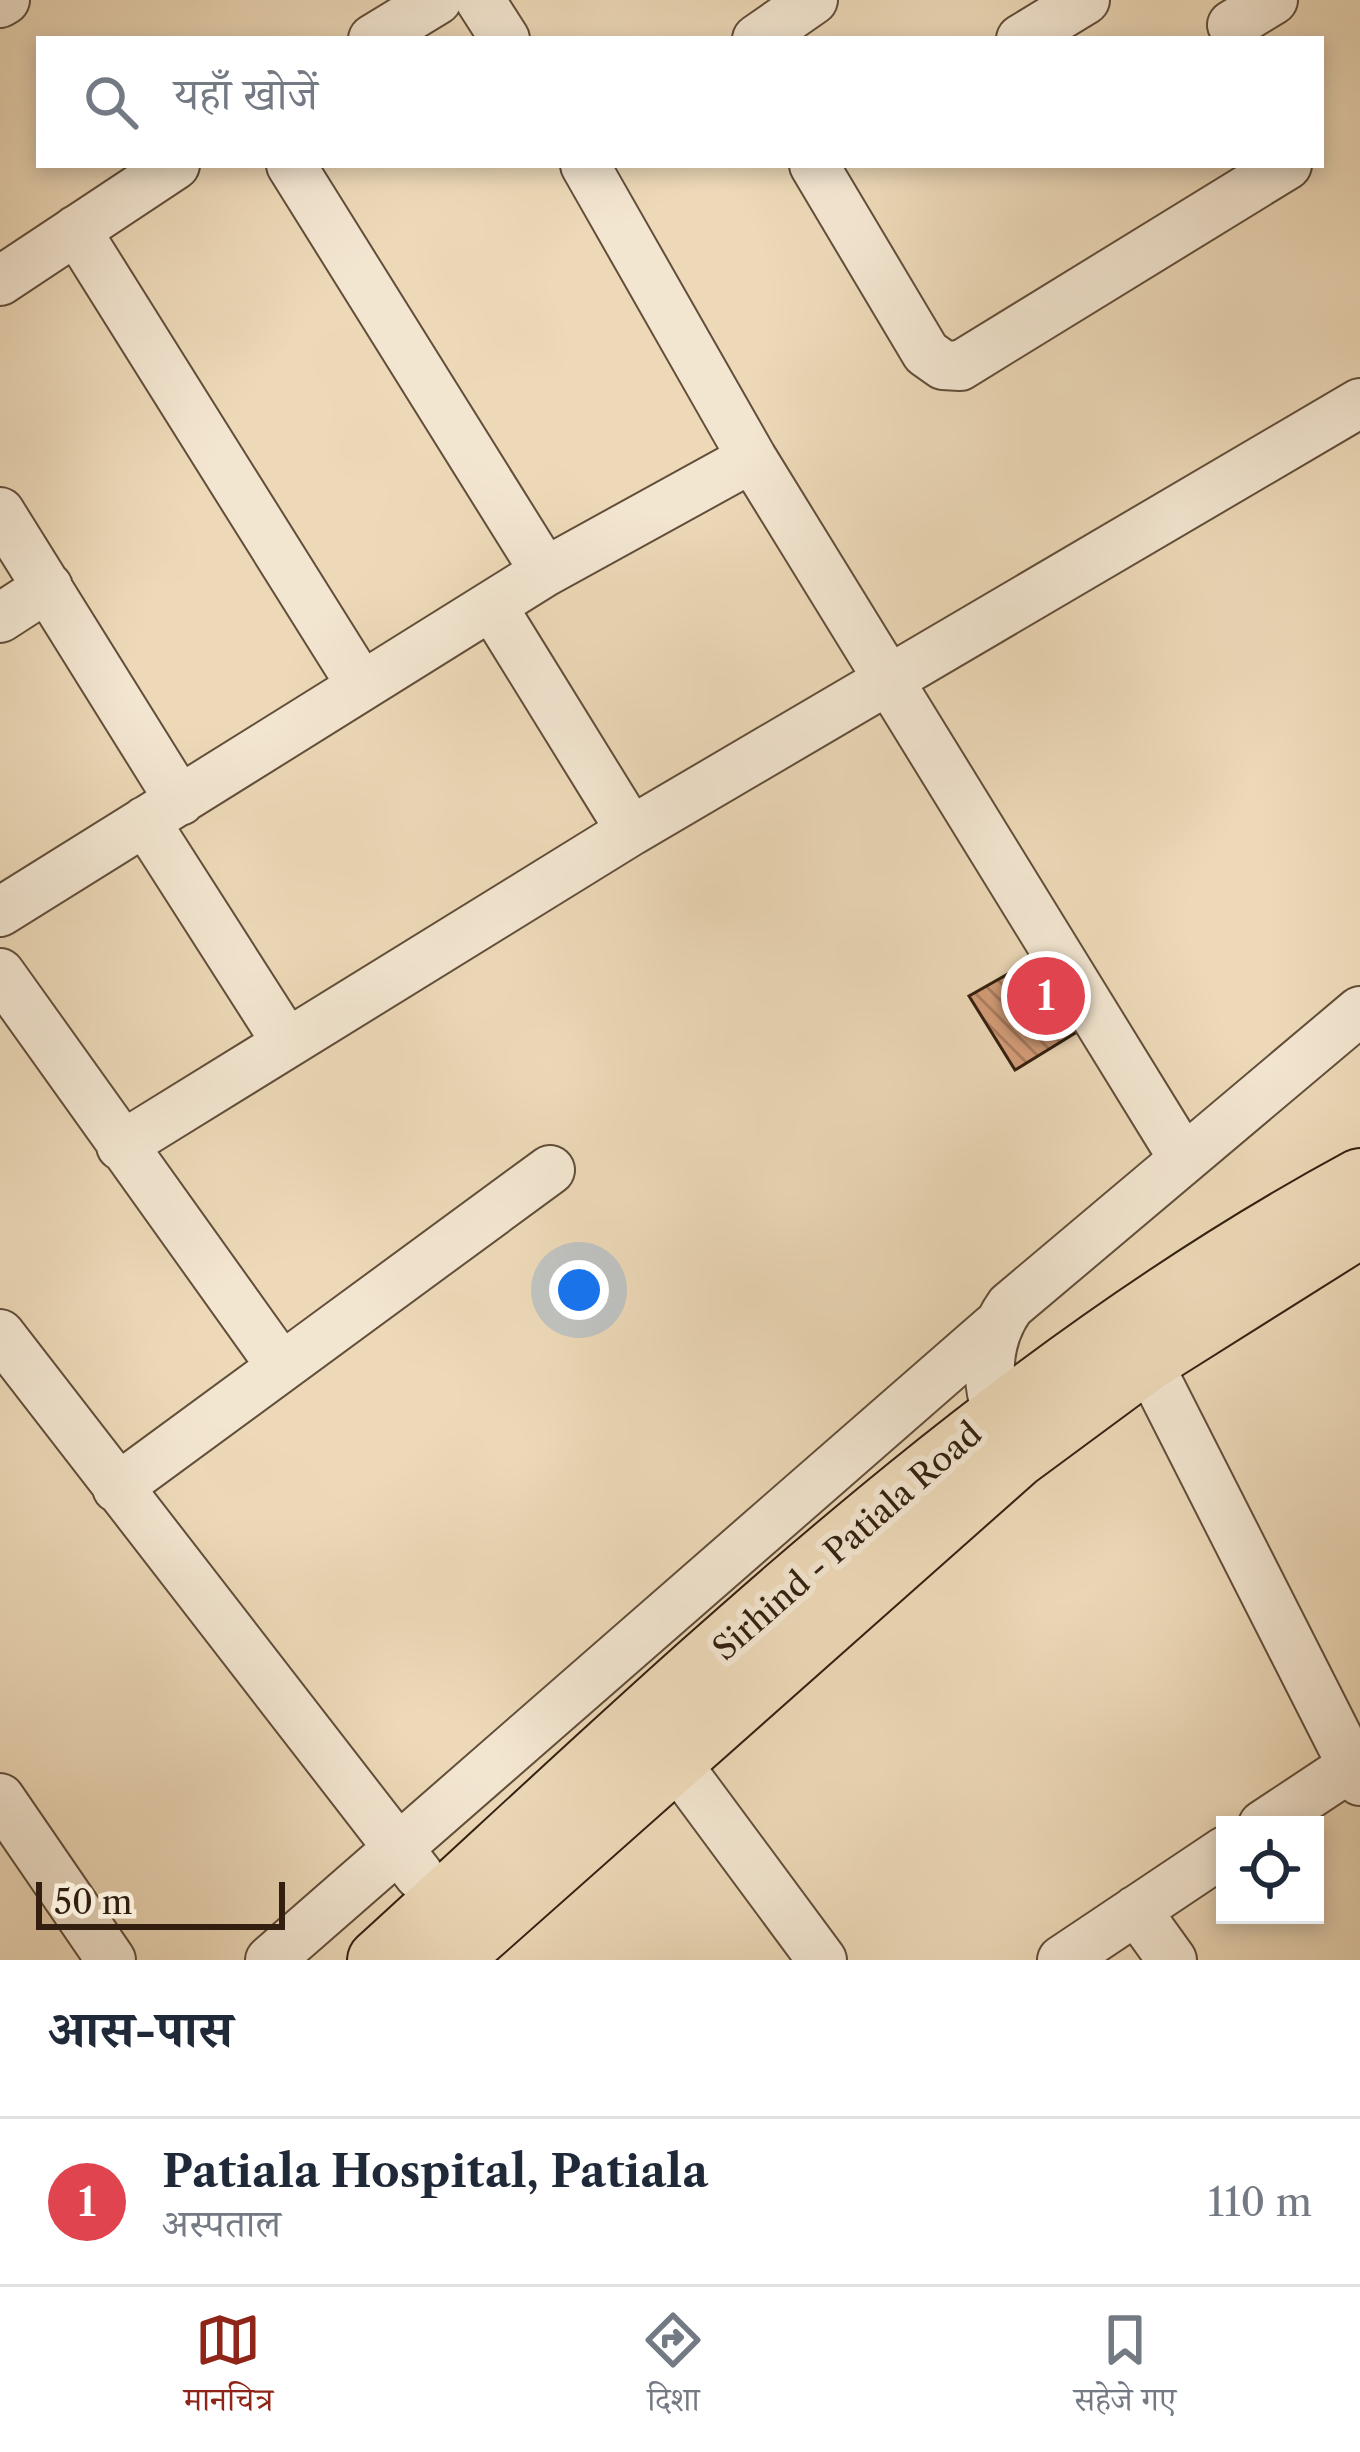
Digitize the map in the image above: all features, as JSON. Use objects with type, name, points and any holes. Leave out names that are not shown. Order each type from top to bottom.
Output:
[{"type":"main road","name":"Sirhind - Patiala Road","points":[[378,1960],[445,1932],[897,1492],[1005,1436],[1360,1179]]},
{"type":"main road","points":[[445,1932],[674,1760],[1005,1436],[1147,1360],[1360,1227]]},
{"type":"street","points":[[379,36],[437,0]]},
{"type":"street","points":[[481,0],[503,36]]},
{"type":"street","points":[[761,36],[813,0]]},
{"type":"street","points":[[1026,36],[1085,0]]},
{"type":"street","points":[[1229,21],[1274,0]]},
{"type":"street","points":[[0,281],[170,168]]},
{"type":"street","points":[[293,168],[545,572]]},
{"type":"street","points":[[587,168],[752,458],[1183,1158]]},
{"type":"street","points":[[816,168],[926,353],[943,364],[960,366],[1282,168]]},
{"type":"street","points":[[76,230],[361,685]]},
{"type":"street","points":[[121,1146],[285,1040],[632,830],[1360,403]]},
{"type":"street","points":[[0,912],[545,572],[752,458]]},
{"type":"street","points":[[0,512],[48,586],[285,1040]]},
{"type":"street","points":[[0,618],[48,586]]},
{"type":"street","points":[[492,606],[632,830]]},
{"type":"street","points":[[0,973],[281,1366]]},
{"type":"street","points":[[270,1960],[995,1327],[1010,1306],[1360,1011]]},
{"type":"street","points":[[116,1487],[550,1170]]},
{"type":"street","points":[[995,1327],[988,1363],[1005,1436]]},
{"type":"street","points":[[0,1334],[399,1848],[445,1932]]},
{"type":"street","points":[[1147,1360],[1356,1774],[1280,1816]]},
{"type":"street","points":[[674,1760],[822,1960]]},
{"type":"street","points":[[0,1798],[111,1960]]},
{"type":"street","points":[[1062,1960],[1216,1857]]},
{"type":"street","points":[[1136,1910],[1172,1960]]},
{"type":"building","points":[[1043,954],[1085,1027],[1015,1070],[969,996]]},
{"type":"place","name":"Patiala Hospital, Patiala","points":[[1046,996]]}]
